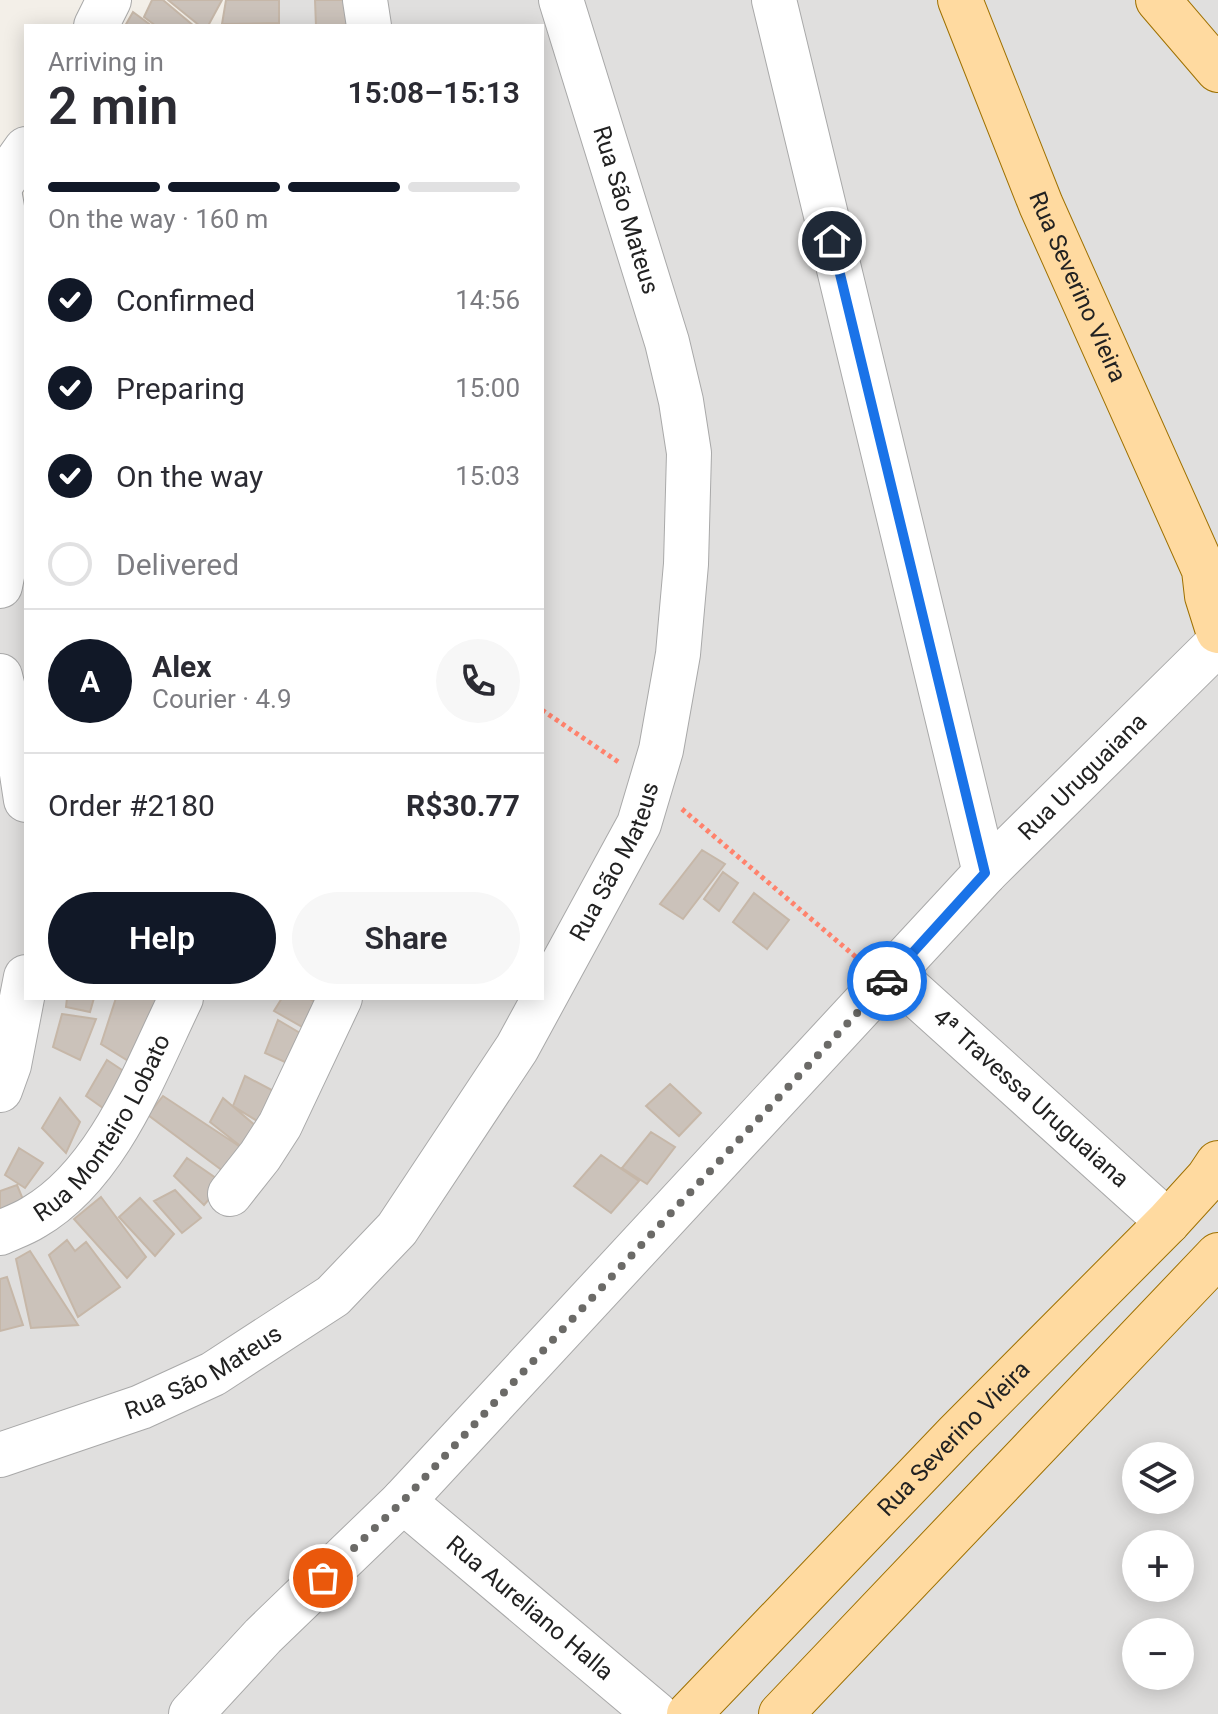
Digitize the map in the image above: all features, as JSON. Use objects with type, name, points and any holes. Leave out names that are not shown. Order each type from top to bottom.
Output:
[{"type":"main road","name":"Rua Severino Vieira","points":[[960,0],[1041,205],[1211,575],[1207,596],[1218,631]]},
{"type":"main road","points":[[1158,0],[1218,70]]},
{"type":"main road","name":"Rua Severino Vieira","points":[[689,1714],[956,1435],[1168,1222],[1218,1163]]},
{"type":"main road","points":[[781,1714],[1217,1259]]},
{"type":"main road","points":[[956,1435],[1004,1481]]},
{"type":"street","points":[[97,24],[109,0]]},
{"type":"street","points":[[365,0],[369,24]]},
{"type":"street","name":"Rua São Mateus","points":[[544,998],[639,824],[661,750],[678,654],[686,564],[689,453],[667,342],[561,0]]},
{"type":"street","points":[[774,0],[985,873]]},
{"type":"street","points":[[0,185],[24,152]]},
{"type":"street","points":[[0,196],[11,260],[16,366],[6,556],[0,586]]},
{"type":"street","name":"Rua Uruguaiana","points":[[191,1714],[263,1636],[403,1501],[985,873],[1218,643]]},
{"type":"street","points":[[0,676],[24,787]]},
{"type":"street","name":"4ª Travessa Uruguaiana","points":[[889,978],[1168,1222]]},
{"type":"street","points":[[0,1090],[9,1065],[24,987]]},
{"type":"street","name":"Rua Monteiro Lobato","points":[[0,1233],[36,1217],[82,1177],[126,1111],[180,1000]]},
{"type":"street","points":[[230,1194],[280,1125],[339,1000]]},
{"type":"street","name":"Rua São Mateus","points":[[0,1455],[141,1407],[213,1374],[333,1296],[397,1229],[517,1048],[543,1000]]},
{"type":"street","name":"Rua Aureliano Halla","points":[[403,1501],[656,1714]]},
{"type":"path","points":[[544,711],[651,783],[889,978]]},
{"type":"shaded area","points":[[274,0],[1218,0],[1218,1714],[0,1714],[0,382],[24,349],[24,1000],[544,1000],[544,24],[257,24]]},
{"type":"building","points":[[152,0],[163,0],[192,24],[153,24],[144,17]]},
{"type":"building","points":[[168,0],[222,0],[209,24],[198,24]]},
{"type":"building","points":[[226,0],[279,0],[279,23],[222,24]]},
{"type":"building","points":[[315,0],[360,0],[364,24],[316,24]]},
{"type":"building","points":[[133,12],[149,24],[126,24]]},
{"type":"building","points":[[702,850],[725,864],[683,919],[660,904]]},
{"type":"building","points":[[723,872],[738,883],[719,911],[704,899]]},
{"type":"building","points":[[754,893],[789,920],[767,949],[733,922]]},
{"type":"building","points":[[67,1000],[93,1000],[90,1012],[66,1007]]},
{"type":"building","points":[[115,1000],[165,1000],[138,1067],[101,1044]]},
{"type":"building","points":[[281,1000],[312,1000],[325,1007],[313,1033],[274,1011]]},
{"type":"building","points":[[62,1014],[96,1019],[80,1060],[53,1047]]},
{"type":"building","points":[[278,1020],[310,1039],[298,1068],[265,1053]]},
{"type":"building","points":[[107,1060],[137,1080],[113,1115],[86,1096]]},
{"type":"building","points":[[245,1076],[283,1096],[267,1127],[233,1106]]},
{"type":"building","points":[[670,1084],[701,1113],[679,1136],[646,1106]]},
{"type":"building","points":[[163,1096],[248,1152],[235,1180],[148,1115]]},
{"type":"building","points":[[60,1098],[80,1122],[66,1153],[42,1128]]},
{"type":"building","points":[[223,1098],[264,1133],[248,1152],[210,1122]]},
{"type":"building","points":[[651,1132],[675,1147],[647,1184],[622,1168]]},
{"type":"building","points":[[19,1148],[43,1163],[25,1188],[5,1175]]},
{"type":"building","points":[[601,1155],[639,1181],[611,1213],[574,1186]]},
{"type":"building","points":[[187,1158],[223,1183],[204,1205],[174,1176]]},
{"type":"building","points":[[17,1185],[29,1214],[0,1227],[0,1191]]},
{"type":"building","points":[[175,1190],[201,1218],[182,1233],[154,1201]]},
{"type":"building","points":[[101,1197],[146,1257],[127,1278],[74,1219]]},
{"type":"building","points":[[140,1198],[174,1234],[155,1256],[119,1217]]},
{"type":"building","points":[[67,1240],[75,1251],[86,1242],[120,1287],[78,1317],[49,1255]]},
{"type":"building","points":[[30,1251],[78,1325],[31,1328],[16,1259]]},
{"type":"building","points":[[7,1277],[23,1325],[0,1331],[0,1279]]},
{"type":"way so far","points":[[323,1578],[403,1501],[887,981]]},
{"type":"route","points":[[832,241],[985,873],[887,981]]}]
